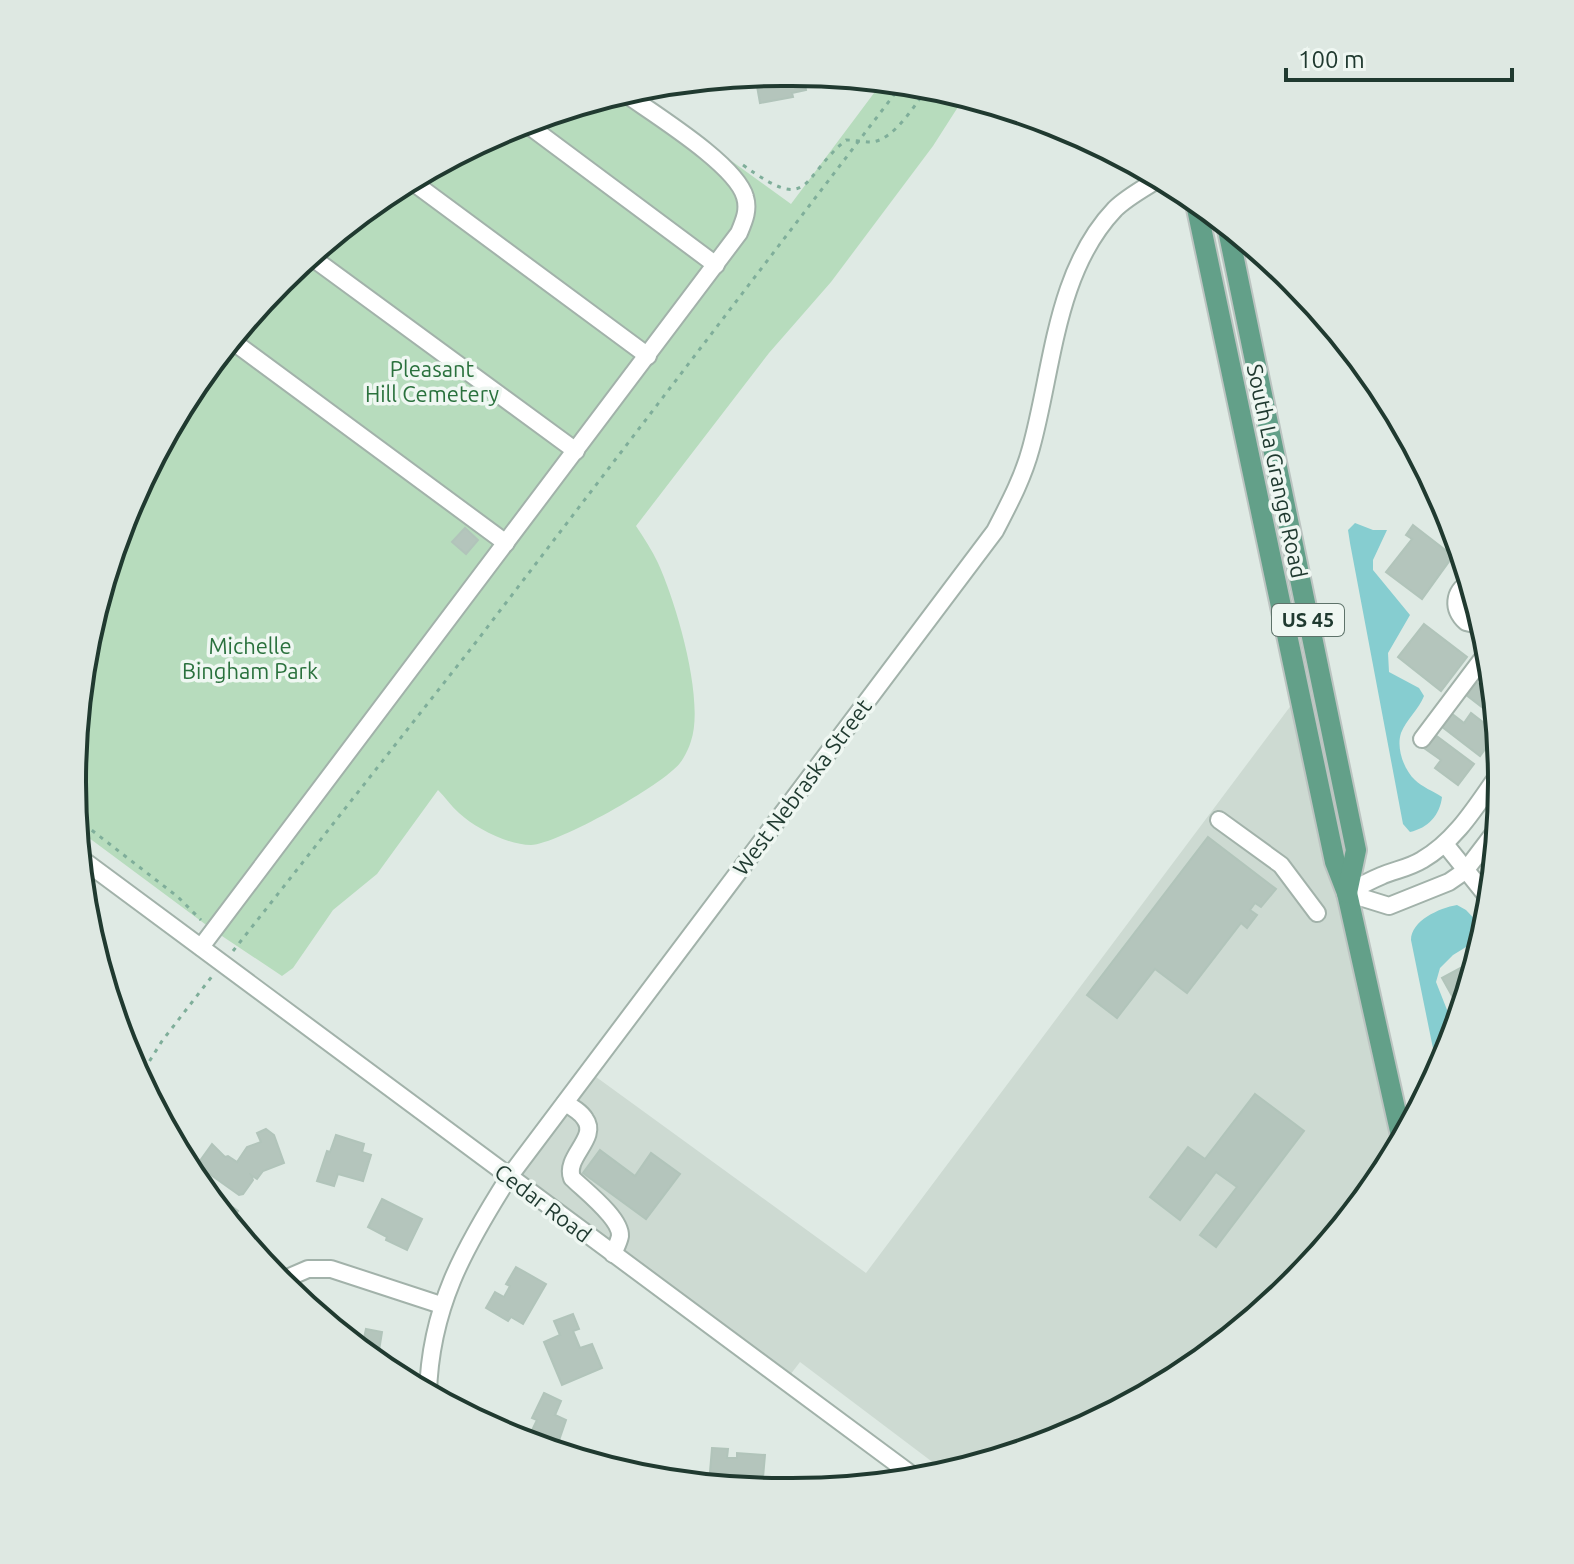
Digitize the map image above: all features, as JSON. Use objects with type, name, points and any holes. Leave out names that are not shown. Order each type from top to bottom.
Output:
[{"type":"main road","name":"South La Grange Road","points":[[1199,218],[1335,862],[1347,893],[1398,1124]]},
{"type":"main road","name":"South La Grange Road","points":[[1231,242],[1356,850],[1347,893]]},
{"type":"street","points":[[201,947],[648,356],[745,221],[746,198],[722,165],[636,102]]},
{"type":"street","points":[[536,131],[716,265]]},
{"type":"street","name":"West Nebraska Street","points":[[428,1381],[441,1305],[470,1238],[509,1177],[995,531],[1023,473],[1057,331],[1088,245],[1116,208],[1150,185]]},
{"type":"street","points":[[420,188],[648,356]]},
{"type":"street","points":[[319,263],[576,451]]},
{"type":"street","points":[[240,346],[506,543]]},
{"type":"street","points":[[1461,592],[1457,596],[1457,610],[1469,623]]},
{"type":"street","points":[[1422,739],[1478,665]]},
{"type":"street","points":[[1347,893],[1385,874],[1399,872],[1445,844],[1488,788]]},
{"type":"street","points":[[1219,820],[1281,865],[1317,913]]},
{"type":"street","points":[[1445,844],[1480,888]]},
{"type":"street","points":[[1347,893],[1389,906],[1449,882],[1465,871],[1485,845]]},
{"type":"street","name":"Cedar Road","points":[[91,866],[902,1469]]},
{"type":"street","points":[[565,1103],[588,1123],[588,1131],[569,1171],[572,1178],[609,1214],[618,1229],[620,1236],[613,1254]]},
{"type":"street","points":[[292,1276],[308,1269],[331,1269],[441,1305]]},
{"type":"path","points":[[147,1065],[162,1041],[473,646],[894,94]]},
{"type":"path","points":[[741,163],[775,187],[792,191],[809,182],[824,166],[831,152],[846,140],[874,142],[888,135],[905,119],[920,98]]},
{"type":"path","points":[[87,826],[178,897],[213,930]]},
{"type":"shaded area","points":[[1295,700],[1394,1131],[1344,1206],[1284,1274],[1216,1334],[1140,1385],[1058,1425],[1016,1441],[934,1463],[800,1362],[787,1379],[514,1176],[592,1074],[866,1273]]},
{"type":"green space","points":[[875,91],[958,107],[933,146],[831,282],[769,353],[636,526],[665,580],[680,626],[691,677],[694,723],[691,741],[682,761],[670,773],[586,824],[531,845],[502,839],[483,830],[459,813],[438,790],[377,874],[333,910],[293,968],[282,976],[213,930],[88,837],[87,736],[99,646],[123,558],[139,516],[179,434],[203,395],[259,323],[323,259],[395,203],[474,158],[558,123],[646,99],[791,204]]},
{"type":"water","points":[[1355,523],[1373,530],[1387,530],[1373,560],[1373,570],[1410,615],[1388,653],[1389,672],[1419,688],[1424,696],[1401,733],[1400,752],[1411,776],[1442,797],[1439,810],[1432,820],[1410,832],[1403,824],[1350,543],[1348,530]]},
{"type":"water","points":[[1457,905],[1475,919],[1468,946],[1440,968],[1436,982],[1448,1013],[1434,1051],[1411,940],[1421,921],[1442,909]]},
{"type":"building","points":[[805,86],[806,90],[792,93],[793,97],[760,103],[757,87]]},
{"type":"building","points":[[1413,525],[1449,553],[1451,559],[1422,599],[1386,572],[1412,539],[1406,535]]},
{"type":"building","points":[[465,528],[478,540],[466,554],[452,542]]},
{"type":"building","points":[[1424,624],[1467,657],[1441,691],[1398,657]]},
{"type":"building","points":[[1475,681],[1481,686],[1484,709],[1465,694]]},
{"type":"building","points":[[1451,713],[1464,723],[1471,713],[1486,724],[1487,746],[1480,756],[1441,726]]},
{"type":"building","points":[[1434,734],[1474,764],[1458,785],[1435,768],[1441,760],[1424,748]]},
{"type":"building","points":[[1208,837],[1276,889],[1261,907],[1255,903],[1250,910],[1257,915],[1247,928],[1241,923],[1187,993],[1155,969],[1117,1018],[1087,995]]},
{"type":"building","points":[[1463,967],[1453,998],[1442,978]]},
{"type":"building","points":[[1255,1094],[1304,1131],[1216,1247],[1200,1235],[1237,1187],[1216,1172],[1180,1220],[1150,1197],[1188,1147],[1205,1159]]},
{"type":"building","points":[[266,1129],[274,1135],[284,1163],[263,1171],[257,1179],[251,1175],[253,1180],[243,1194],[239,1195],[203,1170],[199,1162],[212,1144],[225,1157],[237,1162],[247,1147],[261,1142],[257,1133]]},
{"type":"building","points":[[336,1135],[364,1144],[362,1152],[371,1155],[363,1181],[338,1174],[334,1186],[317,1181]]},
{"type":"building","points":[[600,1150],[635,1176],[651,1153],[680,1174],[646,1219],[583,1173]]},
{"type":"building","points":[[382,1199],[422,1219],[407,1250],[368,1227]]},
{"type":"building","points":[[516,1267],[546,1284],[523,1324],[511,1317],[508,1321],[486,1308],[495,1292],[504,1297],[510,1286],[506,1284]]},
{"type":"building","points":[[573,1314],[579,1329],[573,1331],[580,1348],[592,1344],[602,1368],[562,1385],[544,1342],[560,1335],[554,1321]]},
{"type":"building","points":[[366,1329],[382,1332],[379,1349],[363,1338]]},
{"type":"building","points":[[544,1393],[561,1401],[555,1415],[566,1420],[559,1441],[532,1431],[537,1420],[532,1418]]},
{"type":"building","points":[[712,1448],[728,1449],[727,1458],[737,1458],[737,1453],[765,1455],[763,1477],[710,1474]]},
{"type":"park label","name":"Pleasant Hill Cemetery","points":[[432,382]]},
{"type":"park label","name":"Michelle Bingham Park","points":[[250,658]]}]
